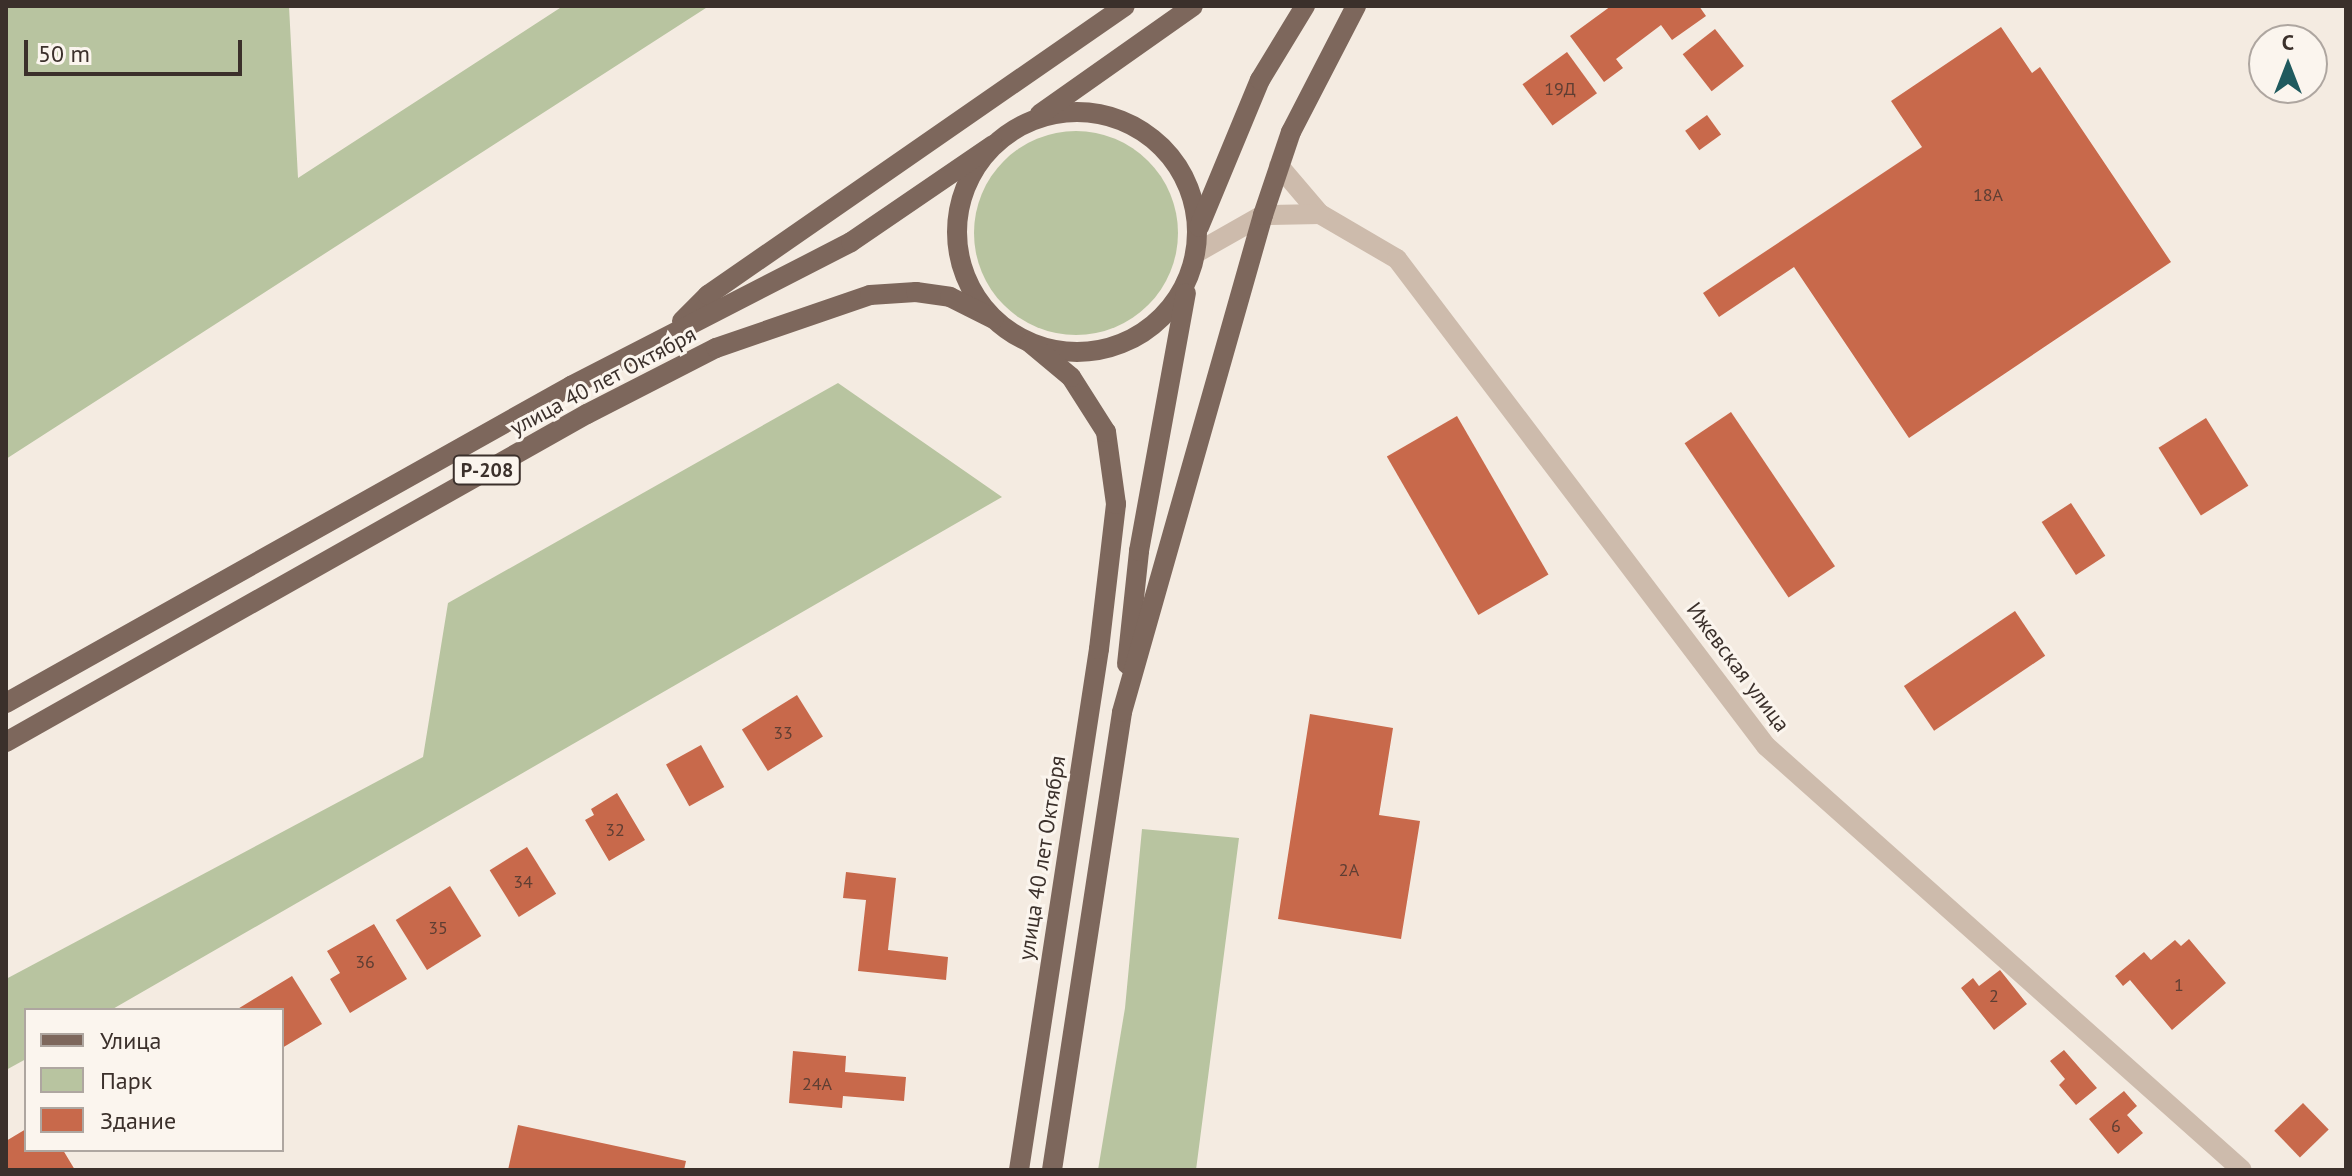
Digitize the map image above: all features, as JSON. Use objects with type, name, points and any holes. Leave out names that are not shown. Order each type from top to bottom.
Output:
[{"type":"main road","name":"улица 40 лет Октября","points":[[668,335],[708,295],[1125,6]]},
{"type":"main road","name":"улица 40 лет Октября","points":[[6,703],[668,335],[851,242],[1193,6]]},
{"type":"main road","name":"улица 40 лет Октября","points":[[1197,231],[1241,120],[1305,6]]},
{"type":"main road","points":[[1122,712],[1207,404],[1279,166],[1329,51],[1356,6]]},
{"type":"main road","name":"улица 40 лет Октября","points":[[1029,122],[1093,113],[1114,117],[1152,137],[1180,170],[1197,231],[1196,253],[1190,274],[1168,310],[1135,338],[1083,352],[1030,343]]},
{"type":"main road","name":"улица 40 лет Октября","points":[[993,145],[968,180],[957,232],[969,284],[994,319]]},
{"type":"main road","points":[[1052,1170],[1122,712],[1139,551],[1190,274]]},
{"type":"main road","name":"улица 40 лет Октября","points":[[6,742],[587,414],[716,348],[870,295],[916,292],[950,297],[994,319],[1030,343],[1071,377],[1106,432],[1116,504],[1099,649],[1019,1170]]},
{"type":"street","name":"Ижевская улица","points":[[1279,166],[1320,214],[1397,259],[1766,746],[2242,1170]]},
{"type":"street","points":[[1196,253],[1263,215],[1320,214]]},
{"type":"green space","points":[[6,6],[289,6],[298,178],[563,6],[709,6],[6,459]]},
{"type":"green space","points":[[1076,131],[1115,139],[1133,148],[1148,161],[1161,176],[1170,194],[1178,233],[1170,272],[1161,290],[1148,305],[1133,318],[1115,327],[1076,335],[1037,327],[1019,318],[1004,305],[991,290],[982,272],[974,233],[982,194],[991,176],[1004,161],[1019,148],[1037,139]]},
{"type":"green space","points":[[838,383],[1002,497],[114,1008],[24,1008],[24,1060],[6,1070],[6,979],[423,757],[448,603]]},
{"type":"green space","points":[[1142,829],[1239,838],[1196,1170],[1098,1170],[1125,1008]]},
{"type":"building","points":[[1611,6],[1699,6],[1706,16],[1672,40],[1661,25],[1616,59],[1623,68],[1604,82],[1570,36]]},
{"type":"building","points":[[2001,27],[2032,73],[2040,67],[2171,262],[1909,438],[1794,267],[1719,317],[1703,293],[1922,147],[1891,101]]},
{"type":"building","points":[[1715,29],[1744,66],[1712,91],[1683,54]]},
{"type":"building","points":[[1567,52],[1597,93],[1552,126],[1523,84]]},
{"type":"building","points":[[1707,115],[1721,134],[1699,150],[1685,131]]},
{"type":"building","points":[[1731,412],[1835,566],[1789,598],[1685,443]]},
{"type":"building","points":[[1457,416],[1548,574],[1478,615],[1387,456]]},
{"type":"building","points":[[2206,418],[2248,486],[2201,516],[2159,448]]},
{"type":"building","points":[[2071,503],[2105,556],[2076,575],[2042,522]]},
{"type":"building","points":[[2015,611],[2045,656],[1934,731],[1904,686]]},
{"type":"building","points":[[797,695],[823,737],[768,771],[742,729]]},
{"type":"building","points":[[1310,714],[1393,728],[1379,815],[1420,821],[1401,939],[1278,919]]},
{"type":"building","points":[[701,745],[724,787],[689,806],[666,764]]},
{"type":"building","points":[[617,793],[645,840],[609,861],[585,820],[594,815],[591,809]]},
{"type":"building","points":[[527,847],[556,894],[519,917],[490,870]]},
{"type":"building","points":[[846,872],[896,878],[888,950],[948,957],[946,980],[858,971],[866,900],[843,898]]},
{"type":"building","points":[[450,886],[481,936],[427,970],[396,920]]},
{"type":"building","points":[[374,924],[407,979],[350,1013],[330,979],[340,973],[327,951]]},
{"type":"building","points":[[2189,939],[2226,983],[2172,1030],[2130,980],[2123,986],[2115,976],[2144,952],[2151,960],[2175,940],[2181,946]]},
{"type":"building","points":[[2000,970],[2027,1004],[1994,1030],[1961,988],[1973,978],[1979,986]]},
{"type":"building","points":[[292,976],[322,1024],[284,1047],[284,1008],[239,1008]]},
{"type":"building","points":[[2064,1050],[2097,1088],[2076,1105],[2059,1085],[2065,1079],[2050,1061]]},
{"type":"building","points":[[793,1051],[846,1056],[845,1072],[906,1077],[904,1101],[843,1096],[842,1108],[789,1103]]},
{"type":"building","points":[[2124,1091],[2137,1106],[2127,1115],[2143,1133],[2118,1154],[2089,1119]]},
{"type":"building","points":[[2303,1103],[2329,1130],[2300,1157],[2274,1131]]},
{"type":"building","points":[[518,1125],[686,1161],[684,1170],[508,1170]]},
{"type":"building","points":[[24,1130],[24,1152],[64,1152],[75,1170],[6,1170],[6,1141]]}]
